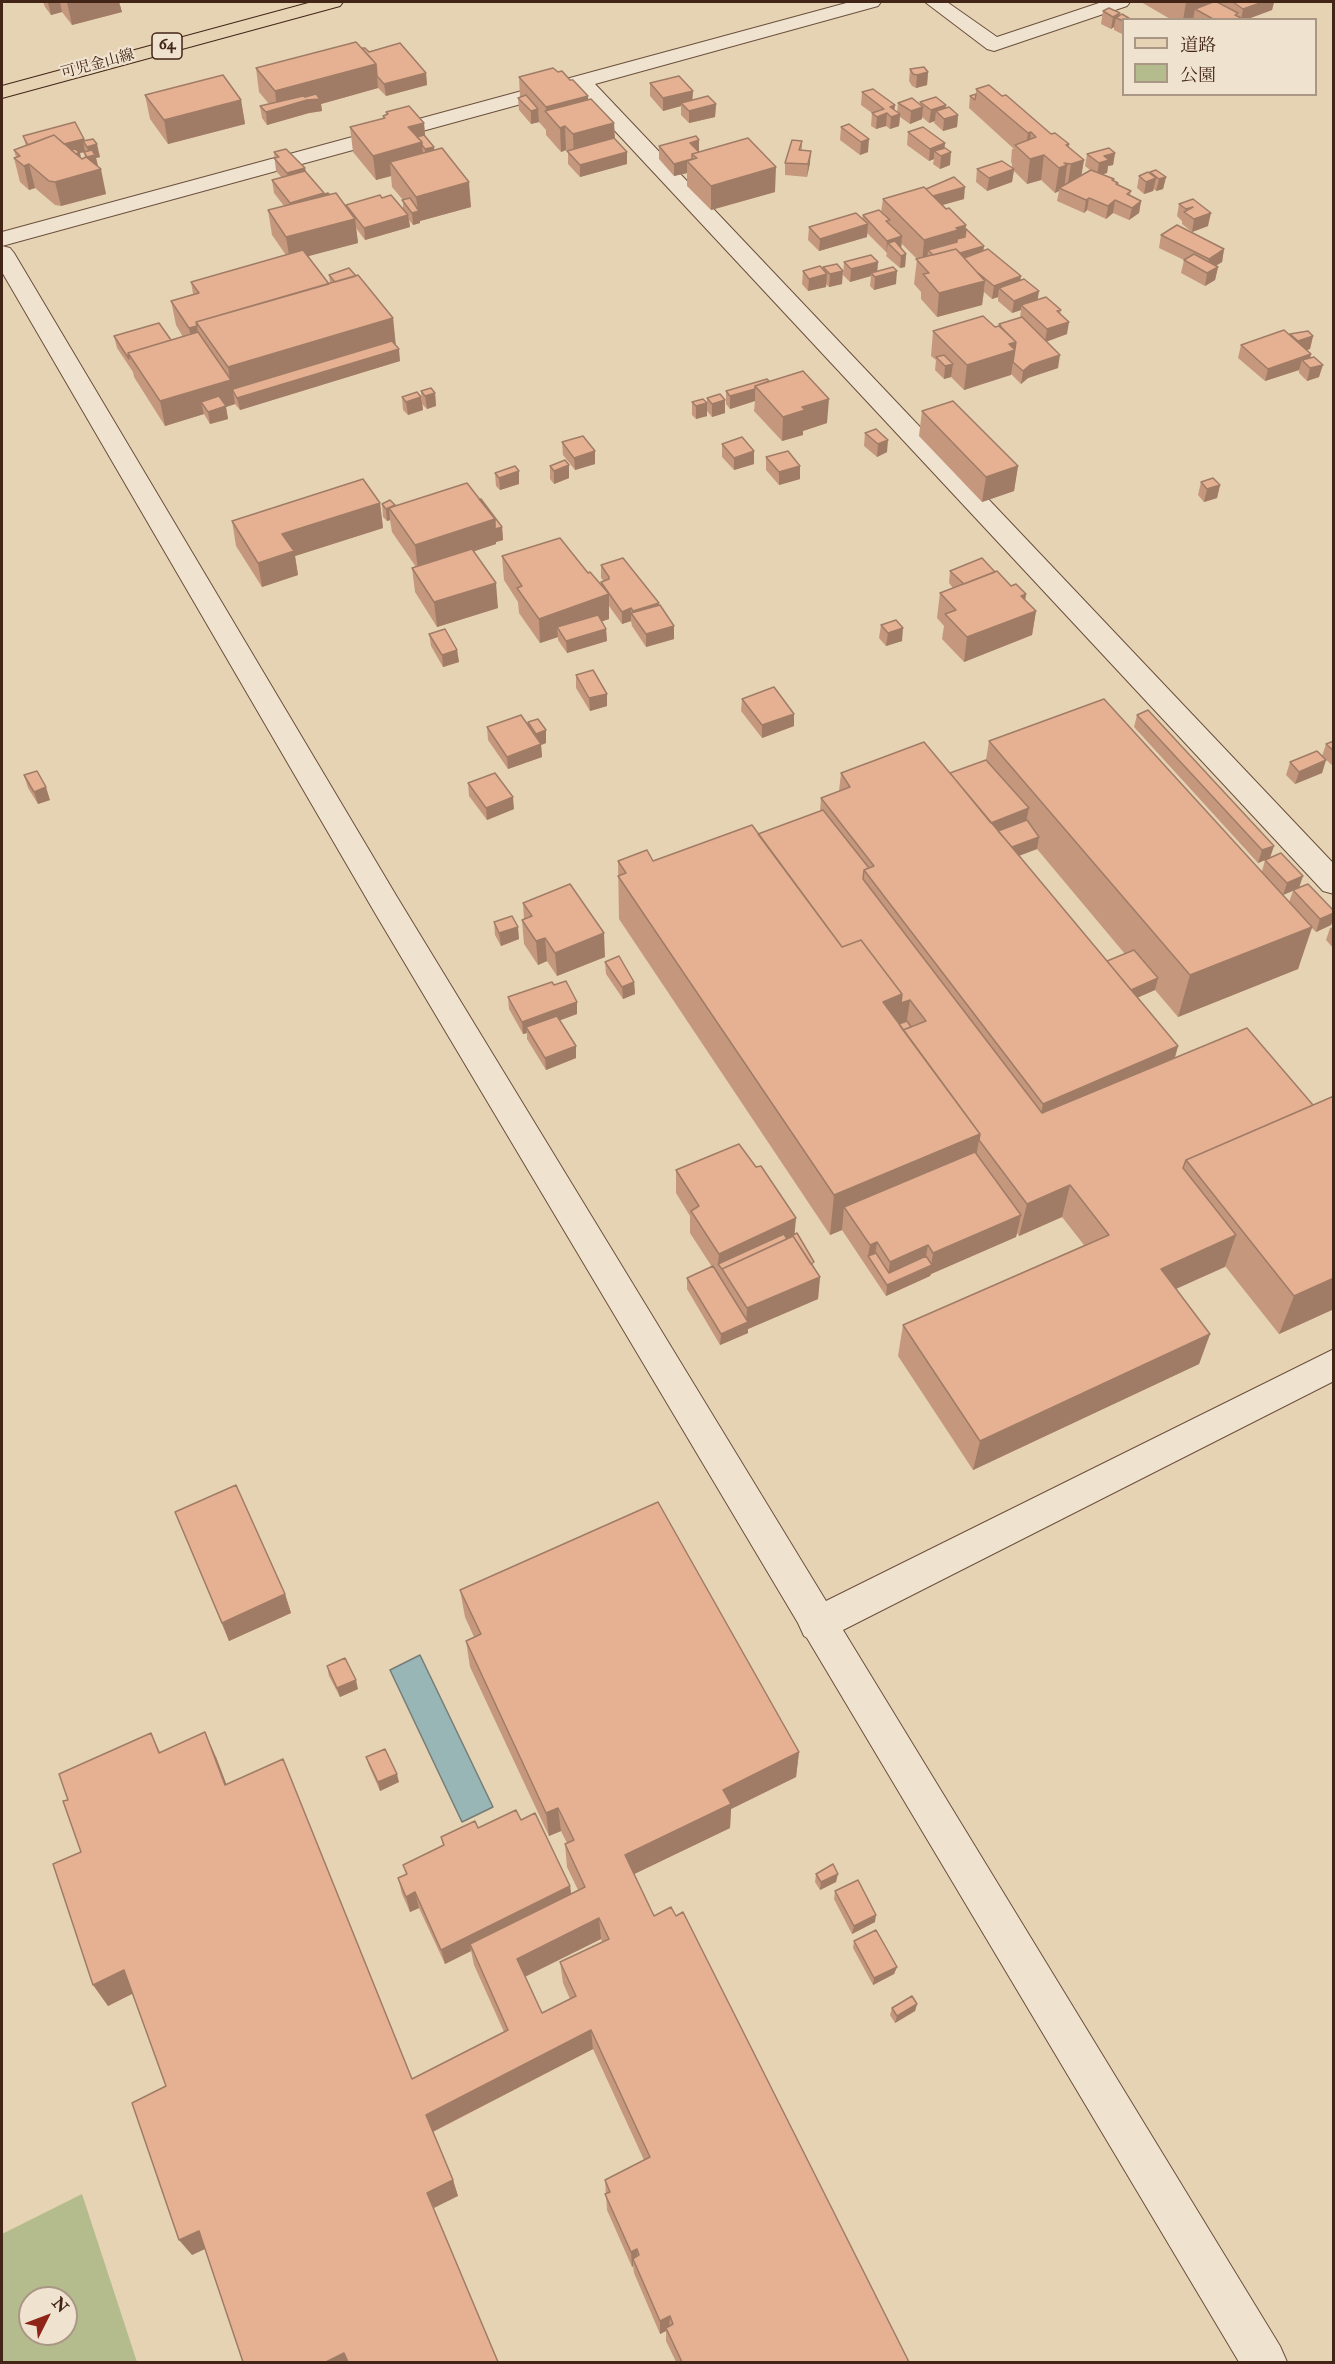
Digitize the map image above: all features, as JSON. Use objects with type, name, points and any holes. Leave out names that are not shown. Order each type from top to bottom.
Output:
[{"type":"main road","name":"可児金山線","points":[[2,92],[333,2]]},
{"type":"street","points":[[2,239],[871,2]]},
{"type":"street","points":[[935,2],[994,45],[1120,2]]},
{"type":"street","points":[[580,81],[1334,883]]},
{"type":"street","points":[[2,253],[386,905],[817,1624],[1264,2362]]},
{"type":"street","points":[[817,1624],[1334,1364]]},
{"type":"green space","points":[[82,2194],[137,2362],[2,2362],[2,2234]]},
{"type":"water","points":[[420,1655],[493,1807],[462,1822],[390,1670]]},
{"type":"building","points":[[1217,2],[1238,13],[1235,15],[1241,18],[1211,18],[1195,9]]},
{"type":"building","points":[[1233,2],[1263,2],[1243,9]]},
{"type":"building","points":[[1109,8],[1120,13],[1113,17],[1103,11]]},
{"type":"building","points":[[1122,14],[1129,18],[1122,18],[1122,20],[1116,18]]},
{"type":"building","points":[[356,42],[376,64],[275,91],[256,68]]},
{"type":"building","points":[[400,43],[426,73],[384,84],[377,76],[376,64],[362,48],[369,52]]},
{"type":"building","points":[[924,67],[928,72],[917,75],[913,74],[910,69]]},
{"type":"building","points":[[553,68],[558,72],[562,71],[588,96],[546,107],[519,77]]},
{"type":"building","points":[[223,75],[241,100],[164,120],[145,95]]},
{"type":"building","points":[[679,76],[693,91],[663,98],[650,83]]},
{"type":"building","points":[[989,85],[1002,96],[1006,95],[1051,134],[1055,133],[1069,144],[1066,145],[1084,160],[1071,164],[1064,163],[1067,165],[1059,168],[1044,155],[1030,159],[1015,145],[1036,137],[1031,132],[1028,133],[976,89]]},
{"type":"building","points":[[873,89],[895,105],[890,107],[900,114],[891,117],[887,113],[877,117],[872,113],[884,109],[862,92]]},
{"type":"building","points":[[316,94],[320,99],[307,100],[266,112],[260,106],[303,96]]},
{"type":"building","points":[[526,95],[538,109],[531,111],[518,98]]},
{"type":"building","points":[[708,96],[716,104],[689,111],[681,103]]},
{"type":"building","points":[[936,97],[946,105],[931,110],[920,102]]},
{"type":"building","points":[[912,98],[923,107],[911,111],[898,103]]},
{"type":"building","points":[[591,99],[614,123],[573,134],[565,126],[560,128],[545,111]]},
{"type":"building","points":[[409,106],[424,123],[408,127],[422,142],[373,156],[350,127],[385,118],[383,116],[388,114],[386,112]]},
{"type":"building","points":[[949,107],[958,115],[944,119],[936,111]]},
{"type":"building","points":[[75,122],[84,139],[64,144],[54,135],[28,145],[23,136]]},
{"type":"building","points":[[849,124],[869,139],[861,142],[841,127]]},
{"type":"building","points":[[923,127],[945,143],[930,149],[908,132]]},
{"type":"building","points":[[54,135],[82,159],[86,157],[101,169],[55,182],[49,181],[29,164],[24,166],[14,158],[20,156],[14,150]]},
{"type":"building","points":[[424,135],[434,147],[425,149],[417,137]]},
{"type":"building","points":[[696,136],[699,140],[690,143],[699,152],[692,154],[692,159],[674,164],[659,146]]},
{"type":"building","points":[[614,138],[627,152],[580,165],[567,151]]},
{"type":"building","points":[[748,138],[776,167],[711,186],[687,161],[697,158],[692,154]]},
{"type":"building","points":[[93,139],[97,144],[87,147],[83,141]]},
{"type":"building","points":[[792,140],[802,141],[799,150],[811,151],[808,164],[785,163]]},
{"type":"building","points":[[442,148],[469,182],[416,197],[390,162]]},
{"type":"building","points":[[945,148],[951,152],[941,156],[934,151]]},
{"type":"building","points":[[1109,148],[1115,153],[1104,156],[1109,160],[1099,163],[1087,154]]},
{"type":"building","points":[[286,149],[305,168],[287,173],[274,158],[279,157],[274,152]]},
{"type":"building","points":[[92,150],[95,155],[87,157],[84,152]]},
{"type":"building","points":[[1002,161],[1014,169],[989,178],[977,169]]},
{"type":"building","points":[[1091,170],[1114,179],[1112,180],[1118,183],[1116,184],[1131,191],[1127,194],[1141,201],[1132,208],[1115,200],[1108,206],[1089,198],[1086,200],[1059,188]]},
{"type":"building","points":[[1156,170],[1166,177],[1159,179],[1150,172]]},
{"type":"building","points":[[305,171],[324,193],[290,203],[272,180]]},
{"type":"building","points":[[1148,172],[1156,178],[1146,182],[1139,176]]},
{"type":"building","points":[[954,177],[965,187],[933,196],[926,189]]},
{"type":"building","points":[[924,187],[966,225],[956,228],[958,230],[924,240],[883,199]]},
{"type":"building","points":[[336,193],[355,219],[286,237],[268,210]]},
{"type":"building","points":[[380,195],[382,198],[391,195],[408,215],[364,228],[346,205]]},
{"type":"building","points":[[410,198],[419,211],[412,213],[402,200]]},
{"type":"building","points":[[1193,199],[1211,213],[1194,219],[1184,212],[1193,207],[1186,209],[1179,204]]},
{"type":"building","points":[[879,210],[890,220],[886,221],[902,236],[887,241],[863,215]]},
{"type":"building","points":[[856,213],[868,224],[820,239],[809,227]]},
{"type":"building","points":[[1177,225],[1224,249],[1209,259],[1161,235]]},
{"type":"building","points":[[966,229],[984,246],[960,253],[956,249],[933,255],[928,250],[957,242],[957,239],[965,237]]},
{"type":"building","points":[[895,241],[906,254],[901,256],[888,243]]},
{"type":"building","points":[[956,249],[985,281],[939,293],[923,274],[929,273],[916,259]]},
{"type":"building","points":[[988,249],[1021,276],[994,286],[964,258]]},
{"type":"building","points":[[303,250],[329,284],[196,322],[197,326],[189,328],[171,301],[199,293],[191,282]]},
{"type":"building","points":[[1194,254],[1218,267],[1207,273],[1184,260]]},
{"type":"building","points":[[871,255],[878,262],[851,269],[844,262]]},
{"type":"building","points":[[837,264],[843,271],[830,274],[823,267]]},
{"type":"building","points":[[820,266],[827,274],[809,279],[803,271]]},
{"type":"building","points":[[893,267],[897,271],[875,277],[871,273]]},
{"type":"building","points":[[349,268],[356,276],[335,282],[329,275]]},
{"type":"building","points":[[358,275],[393,318],[228,367],[196,322]]},
{"type":"building","points":[[1024,279],[1039,291],[1014,301],[999,288]]},
{"type":"building","points":[[1046,297],[1061,310],[1057,311],[1069,322],[1047,329],[1021,305]]},
{"type":"building","points":[[983,316],[995,327],[999,326],[1016,342],[1009,344],[1015,350],[967,365],[933,331]]},
{"type":"building","points":[[1022,317],[1060,355],[1030,365],[1023,371],[1013,362],[1016,342],[999,324]]},
{"type":"building","points":[[159,323],[171,340],[128,353],[129,359],[114,336]]},
{"type":"building","points":[[1284,330],[1311,354],[1268,369],[1241,345]]},
{"type":"building","points":[[1308,331],[1313,336],[1298,341],[1290,334]]},
{"type":"building","points":[[198,332],[231,380],[160,401],[128,353]]},
{"type":"building","points":[[392,341],[399,349],[237,398],[233,391],[233,389]]},
{"type":"building","points":[[944,355],[953,364],[945,366],[936,357]]},
{"type":"building","points":[[1314,357],[1323,365],[1310,368],[1302,360]]},
{"type":"building","points":[[803,371],[829,399],[802,407],[805,410],[783,417],[755,386]]},
{"type":"building","points":[[767,379],[769,381],[755,386],[755,389],[730,396],[726,391]]},
{"type":"building","points":[[431,388],[435,393],[425,396],[421,391]]},
{"type":"building","points":[[417,392],[421,397],[406,402],[402,397]]},
{"type":"building","points":[[720,394],[725,400],[712,404],[707,398]]},
{"type":"building","points":[[219,396],[226,406],[208,412],[201,402]]},
{"type":"building","points":[[703,399],[707,403],[696,406],[692,402]]},
{"type":"building","points":[[953,401],[1018,466],[986,477],[922,411]]},
{"type":"building","points":[[876,429],[888,440],[878,444],[865,433]]},
{"type":"building","points":[[583,436],[595,451],[574,458],[562,442]]},
{"type":"building","points":[[742,437],[754,451],[734,458],[722,444]]},
{"type":"building","points":[[788,451],[800,466],[779,472],[766,457]]},
{"type":"building","points":[[565,460],[569,465],[554,471],[550,466]]},
{"type":"building","points":[[515,466],[519,471],[499,478],[495,473]]},
{"type":"building","points":[[1213,478],[1220,485],[1207,489],[1201,482]]},
{"type":"building","points":[[363,479],[380,503],[282,534],[294,551],[258,563],[232,521]]},
{"type":"building","points":[[467,483],[495,519],[415,545],[389,508]]},
{"type":"building","points":[[479,499],[502,527],[495,529],[495,519]]},
{"type":"building","points":[[390,500],[395,505],[386,509],[382,504]]},
{"type":"building","points":[[560,538],[588,573],[590,572],[609,594],[539,619],[517,588],[522,586],[502,556]]},
{"type":"building","points":[[472,549],[496,583],[434,602],[412,568]]},
{"type":"building","points":[[623,558],[659,603],[622,612],[601,582],[609,577],[601,565]]},
{"type":"building","points":[[982,558],[995,572],[964,584],[950,571]]},
{"type":"building","points":[[997,571],[1011,586],[1016,584],[1026,594],[1021,596],[1036,611],[967,637],[945,614],[956,610],[940,593]]},
{"type":"building","points":[[660,605],[674,626],[646,634],[631,613]]},
{"type":"building","points":[[598,615],[606,629],[566,641],[557,627]]},
{"type":"building","points":[[896,620],[903,628],[888,633],[881,625]]},
{"type":"building","points":[[445,629],[457,650],[442,655],[429,634]]},
{"type":"building","points":[[593,670],[607,694],[589,698],[576,675]]},
{"type":"building","points":[[774,687],[794,714],[762,725],[742,699]]},
{"type":"building","points":[[1104,699],[1312,927],[1190,975],[989,741]]},
{"type":"building","points":[[1148,710],[1274,846],[1262,850],[1137,715]]},
{"type":"building","points":[[521,715],[541,744],[507,757],[487,727]]},
{"type":"building","points":[[538,719],[546,730],[536,734],[528,722]]},
{"type":"building","points":[[1334,741],[1334,751],[1326,744]]},
{"type":"building","points":[[924,742],[1178,1046],[1043,1104],[864,870],[874,866],[821,798],[850,787],[841,773]]},
{"type":"building","points":[[1317,751],[1326,760],[1299,772],[1290,762]]},
{"type":"building","points":[[986,760],[1029,808],[991,823],[950,773]]},
{"type":"building","points":[[37,771],[46,787],[34,792],[24,775]]},
{"type":"building","points":[[495,773],[513,797],[486,808],[468,783]]},
{"type":"building","points":[[823,810],[869,868],[864,870],[863,879],[1042,1113],[1247,1028],[1313,1105],[1186,1160],[1183,1168],[1236,1235],[1161,1269],[1210,1334],[980,1441],[903,1325],[1109,1235],[1070,1185],[1027,1204],[979,1140],[980,1134],[903,1030],[926,1021],[910,1000],[901,1003],[902,994],[861,940],[842,947],[758,834]]},
{"type":"building","points":[[1027,820],[1039,837],[1012,847],[998,831]]},
{"type":"building","points":[[752,825],[842,947],[861,940],[902,994],[883,1002],[980,1134],[834,1195],[618,876],[626,873],[618,861],[647,850],[653,861]]},
{"type":"building","points":[[1281,853],[1303,876],[1287,883],[1265,860]]},
{"type":"building","points":[[570,884],[604,933],[555,953],[545,938],[536,941],[522,920],[532,916],[523,903]]},
{"type":"building","points":[[1308,884],[1334,913],[1320,919],[1293,890]]},
{"type":"building","points":[[512,916],[518,927],[499,933],[494,922]]},
{"type":"building","points":[[1134,950],[1158,978],[1131,990],[1107,961]]},
{"type":"building","points":[[619,956],[634,982],[622,987],[605,962]]},
{"type":"building","points":[[566,981],[577,1002],[522,1022],[508,997],[552,982],[554,985]]},
{"type":"building","points":[[557,1016],[576,1046],[545,1058],[526,1027]]},
{"type":"building","points":[[907,1021],[911,1027],[903,1030],[899,1024]]},
{"type":"building","points":[[1334,1096],[1334,1278],[1294,1296],[1186,1160]]},
{"type":"building","points":[[739,1144],[756,1167],[761,1166],[796,1218],[719,1254],[691,1211],[699,1206],[676,1170]]},
{"type":"building","points":[[975,1152],[1021,1215],[933,1253],[928,1245],[890,1262],[877,1242],[870,1245],[844,1207]]},
{"type":"building","points":[[797,1233],[814,1262],[811,1264],[793,1236],[789,1238]]},
{"type":"building","points":[[784,1234],[787,1239],[722,1269],[718,1264]]},
{"type":"building","points":[[793,1236],[820,1277],[747,1308],[722,1269]]},
{"type":"building","points":[[876,1253],[889,1273],[926,1256],[932,1265],[887,1285],[868,1256]]},
{"type":"building","points":[[713,1266],[748,1322],[721,1334],[687,1278]]},
{"type":"building","points":[[236,1485],[285,1594],[222,1623],[175,1512]]},
{"type":"building","points":[[658,1502],[799,1752],[723,1790],[731,1804],[625,1855],[654,1916],[671,1907],[676,1916],[683,1912],[909,2362],[682,2362],[666,2328],[673,2324],[670,2316],[660,2321],[633,2259],[639,2255],[637,2249],[631,2252],[605,2194],[610,2192],[605,2180],[650,2157],[591,2030],[426,2115],[453,2180],[427,2193],[498,2362],[348,2362],[344,2353],[326,2362],[243,2362],[199,2231],[179,2240],[132,2103],[166,2086],[124,1970],[93,1985],[53,1864],[81,1852],[63,1801],[68,1800],[59,1774],[151,1733],[159,1753],[205,1732],[225,1785],[283,1759],[412,2079],[508,2030],[470,1944],[585,1887],[565,1844],[574,1840],[558,1808],[546,1813],[466,1641],[481,1634],[460,1590]],"holes":[[[599,1918],[609,1939],[560,1962],[576,1996],[542,2013],[517,1959]]]},
{"type":"building","points":[[345,1658],[356,1680],[337,1688],[327,1666]]},
{"type":"building","points":[[385,1749],[397,1774],[378,1782],[366,1757]]},
{"type":"building","points":[[516,1810],[521,1820],[535,1813],[570,1886],[441,1950],[415,1892],[406,1897],[398,1878],[407,1874],[403,1865],[444,1845],[441,1837],[475,1821],[478,1828]]},
{"type":"building","points":[[833,1864],[838,1874],[821,1882],[816,1874]]},
{"type":"building","points":[[858,1880],[876,1915],[854,1926],[835,1891]]},
{"type":"building","points":[[876,1930],[897,1967],[874,1978],[854,1941]]},
{"type":"building","points":[[912,1996],[917,2004],[897,2016],[892,2008]]}]
